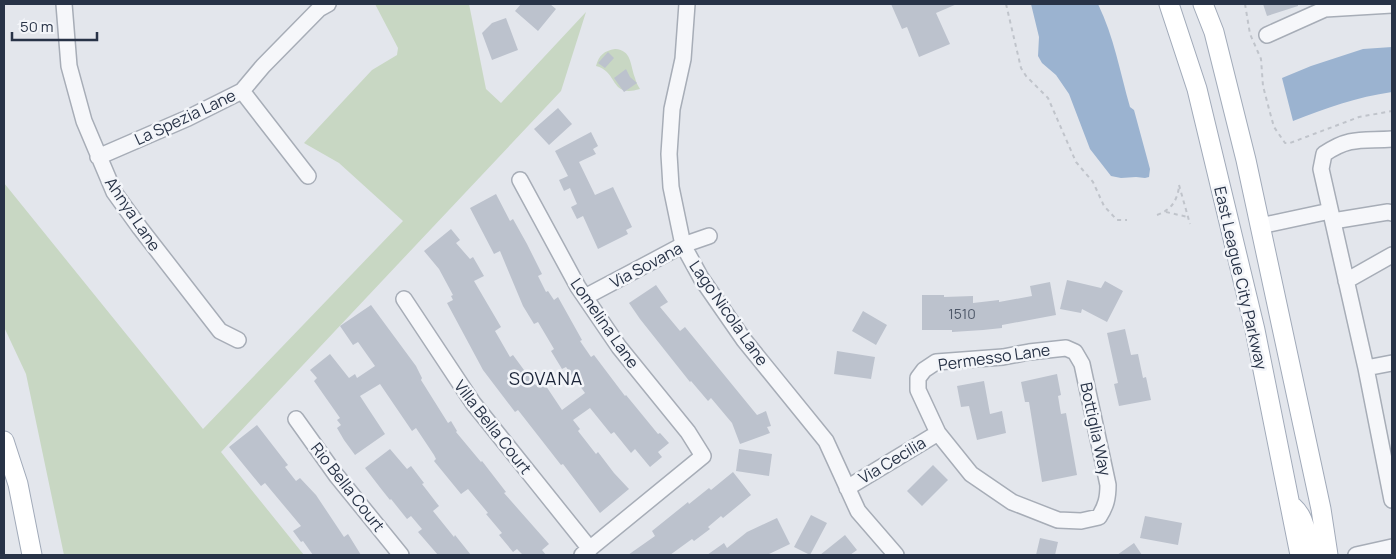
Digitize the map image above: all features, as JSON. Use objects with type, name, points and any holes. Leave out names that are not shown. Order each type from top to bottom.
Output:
[{"type":"main road","name":"East League City Parkway","points":[[1169,4],[1197,89],[1255,330],[1294,535],[1300,555]]},
{"type":"main road","name":"East League City Parkway","points":[[1203,4],[1214,32],[1246,160],[1312,470],[1328,555]]},
{"type":"main road","points":[[4,441],[18,484],[32,555]]},
{"type":"main road","points":[[1288,503],[1300,513],[1311,545],[1322,555]]},
{"type":"street","name":"Ahnya Lane","points":[[64,4],[69,66],[84,122],[114,192],[220,331],[238,340]]},
{"type":"street","name":"La Spezia Lane","points":[[98,157],[188,118],[242,91],[263,66],[319,9],[328,4]]},
{"type":"street","name":"Lago Nicola Lane","points":[[688,4],[685,45],[672,109],[669,147],[671,187],[683,244],[701,278],[744,340],[826,441],[858,511],[896,555]]},
{"type":"street","points":[[1267,35],[1325,6],[1392,5]]},
{"type":"street","points":[[242,91],[308,176]]},
{"type":"street","points":[[1392,139],[1358,140],[1338,145],[1324,154],[1321,168],[1366,368],[1392,500]]},
{"type":"street","name":"Lomelina Lane","points":[[520,180],[585,297],[619,346],[688,432],[704,456],[586,552]]},
{"type":"street","points":[[1260,226],[1331,216],[1392,213]]},
{"type":"street","name":"Via Sovana","points":[[585,297],[683,244],[709,236]]},
{"type":"street","points":[[1346,281],[1392,254]]},
{"type":"street","name":"Villa Bella Court","points":[[404,299],[473,404],[586,552]]},
{"type":"street","name":"Permesso Lane","points":[[938,433],[918,390],[918,378],[924,370],[936,362],[1003,357],[1066,348]]},
{"type":"street","name":"Bottiglia Way","points":[[938,433],[972,474],[1012,502],[1058,520],[1081,521],[1099,517],[1105,508],[1108,485],[1082,364],[1075,352],[1066,348]]},
{"type":"street","points":[[1366,368],[1392,363]]},
{"type":"street","name":"Rio Bella Court","points":[[296,418],[336,474],[401,555]]},
{"type":"street","name":"Via Cecilia","points":[[847,488],[938,433]]},
{"type":"street","points":[[1356,555],[1392,546],[1392,533]]},
{"type":"street","points":[[1290,555],[1294,535]]},
{"type":"path","points":[[1006,4],[1021,68],[1026,76],[1048,98],[1076,162],[1093,182],[1104,206],[1117,220],[1128,220]]},
{"type":"path","points":[[1246,4],[1250,34],[1261,59],[1263,86],[1274,127],[1285,143],[1290,144],[1359,117],[1392,111]]},
{"type":"path","points":[[1157,215],[1166,212],[1173,205],[1178,196],[1179,185],[1190,224]]},
{"type":"path","points":[[1166,212],[1188,216]]},
{"type":"green space","points":[[375,4],[469,4],[486,89],[501,103],[586,12],[561,91],[221,452],[304,555],[64,555],[26,374],[4,327],[4,183],[203,429],[403,221],[339,163],[304,143],[372,70],[397,55],[398,48]]},
{"type":"green space","points":[[615,49],[625,52],[627,55],[640,89],[623,90],[608,73],[596,66],[602,54]]},
{"type":"water","points":[[1031,4],[1098,4],[1113,42],[1130,107],[1134,110],[1150,169],[1149,177],[1121,178],[1111,176],[1090,149],[1069,94],[1056,75],[1042,63],[1038,56],[1039,37]]},
{"type":"water","points":[[1392,47],[1392,92],[1342,104],[1293,121],[1282,78],[1311,66],[1363,49]]},
{"type":"building","points":[[521,4],[550,4],[556,9],[538,31],[515,11]]},
{"type":"building","points":[[891,4],[957,4],[936,13],[950,44],[919,57],[907,27],[902,29]]},
{"type":"building","points":[[1263,4],[1298,4],[1298,6],[1267,16]]},
{"type":"building","points":[[506,18],[518,50],[492,60],[482,33],[492,23]]},
{"type":"building","points":[[608,52],[614,58],[605,68],[598,63]]},
{"type":"building","points":[[626,69],[630,77],[637,83],[624,92],[614,78]]},
{"type":"building","points":[[558,108],[572,124],[549,145],[534,129]]},
{"type":"building","points":[[591,132],[598,146],[593,149],[596,154],[579,162],[595,195],[613,187],[632,227],[626,230],[628,234],[598,249],[583,216],[577,219],[571,207],[577,204],[570,188],[564,191],[559,180],[568,176],[555,151]]},
{"type":"building","points":[[496,194],[510,221],[513,219],[527,244],[542,274],[538,276],[546,292],[548,291],[554,300],[558,297],[582,340],[580,341],[591,357],[594,355],[625,396],[658,434],[660,433],[669,443],[658,452],[662,457],[650,467],[635,449],[631,453],[614,432],[611,434],[590,408],[573,420],[580,429],[578,431],[596,454],[598,452],[629,489],[600,513],[563,464],[561,465],[518,410],[515,412],[483,370],[447,303],[453,300],[451,296],[453,295],[439,269],[424,251],[451,229],[460,240],[456,243],[470,259],[473,257],[484,276],[474,281],[501,327],[495,331],[510,357],[513,355],[535,385],[542,380],[562,410],[585,393],[566,367],[562,369],[551,351],[554,349],[538,322],[534,324],[523,306],[500,251],[494,254],[470,208]]},
{"type":"building","points":[[1067,280],[1101,288],[1105,281],[1123,291],[1107,322],[1082,309],[1081,313],[1060,309]]},
{"type":"building","points":[[1050,282],[1056,315],[1002,325],[1002,328],[952,332],[952,330],[922,330],[922,295],[944,295],[944,297],[973,296],[973,303],[999,300],[999,302],[1032,296],[1030,286]]},
{"type":"building","points":[[656,285],[668,302],[660,307],[680,331],[685,327],[757,415],[766,411],[771,426],[767,427],[770,433],[740,444],[732,423],[711,398],[708,401],[690,382],[640,319],[629,303]]},
{"type":"building","points":[[371,305],[416,366],[422,378],[421,380],[448,423],[451,421],[456,432],[482,461],[506,492],[504,493],[549,544],[542,550],[546,555],[523,555],[517,549],[513,552],[499,535],[502,533],[486,514],[488,513],[468,489],[461,494],[434,461],[436,459],[434,455],[416,428],[412,431],[380,384],[360,396],[385,434],[355,455],[344,440],[337,428],[341,425],[337,420],[340,418],[314,381],[317,378],[310,370],[330,354],[349,378],[355,374],[357,378],[375,366],[358,342],[353,345],[340,326]]},
{"type":"building","points":[[863,311],[887,325],[876,345],[852,331]]},
{"type":"building","points":[[1125,329],[1131,355],[1138,354],[1143,378],[1146,377],[1151,400],[1119,406],[1114,384],[1118,383],[1107,333]]},
{"type":"building","points":[[837,351],[875,357],[871,379],[834,374]]},
{"type":"building","points":[[1057,374],[1061,395],[1058,396],[1061,414],[1066,413],[1077,475],[1042,482],[1029,402],[1025,402],[1021,382]]},
{"type":"building","points":[[984,381],[990,414],[1002,411],[1006,433],[977,440],[969,406],[961,407],[957,386]]},
{"type":"building","points":[[257,425],[288,465],[285,467],[296,481],[300,478],[316,495],[344,537],[348,534],[361,555],[313,555],[303,541],[301,542],[293,531],[301,526],[265,483],[261,486],[229,447]]},
{"type":"building","points":[[390,449],[407,469],[411,466],[424,483],[422,484],[439,506],[433,511],[471,555],[438,555],[418,532],[422,529],[411,516],[407,519],[365,468]]},
{"type":"building","points":[[739,449],[772,454],[769,476],[736,471]]},
{"type":"building","points":[[933,465],[948,480],[922,506],[907,491]]},
{"type":"building","points":[[733,472],[751,495],[723,518],[721,516],[708,527],[710,529],[670,555],[628,555],[655,536],[652,531],[688,502],[689,504],[709,488],[711,490]]},
{"type":"building","points":[[811,515],[827,523],[810,555],[794,547]]},
{"type":"building","points":[[1145,516],[1182,523],[1178,545],[1140,538]]},
{"type":"building","points":[[777,518],[790,544],[767,555],[707,555],[724,543],[727,548],[747,532]]},
{"type":"building","points":[[845,535],[857,550],[850,555],[820,555]]},
{"type":"building","points":[[1040,538],[1058,542],[1055,555],[1036,555]]},
{"type":"building","points":[[1134,543],[1142,555],[1117,555]]},
{"type":"district","name":"SOVANA","points":[[546,379]]}]
